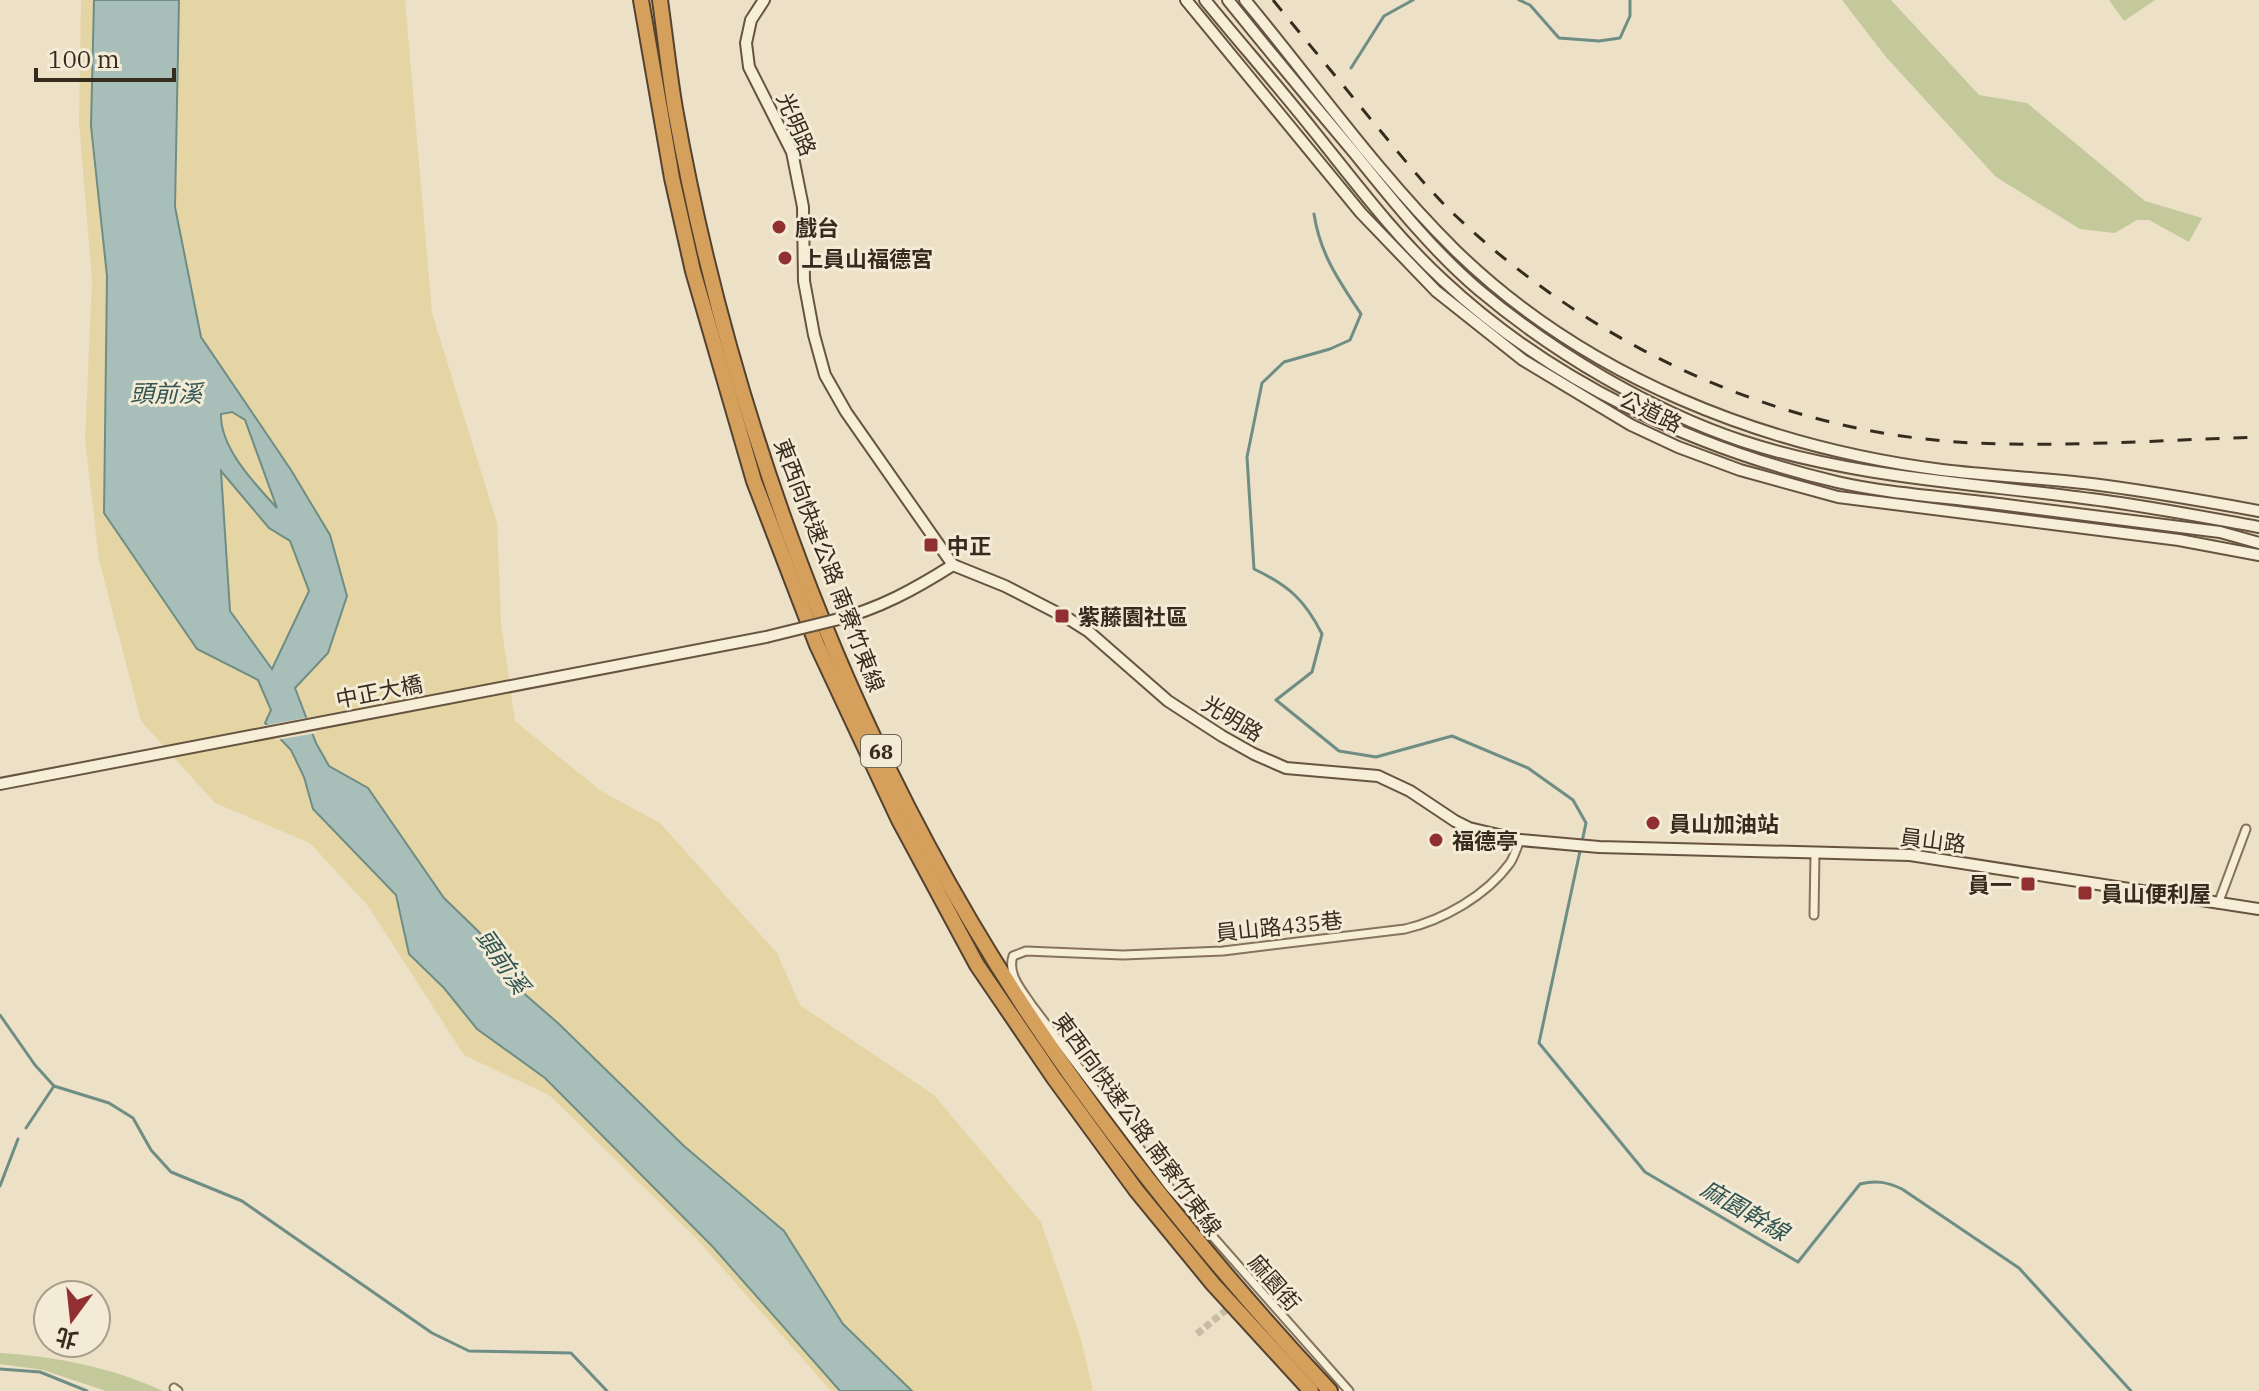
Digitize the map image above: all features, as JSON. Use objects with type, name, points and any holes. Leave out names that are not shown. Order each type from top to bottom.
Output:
[{"type":"highway","name":"東西向快速公路 南寮竹東線","points":[[641,0],[672,178],[693,271],[754,481],[817,645],[899,820],[977,965],[1054,1078],[1136,1190],[1184,1249],[1311,1391]]},
{"type":"highway","name":"東西向快速公路 南寮竹東線","points":[[660,0],[675,109],[696,212],[740,383],[815,600],[857,701],[899,789],[971,922],[1027,1010],[1141,1174],[1203,1250],[1330,1391]]},
{"type":"street","name":"光明路","points":[[764,0],[751,20],[746,43],[749,67],[792,152],[803,207],[804,281],[825,375],[859,434],[953,565],[1005,586],[1069,619],[1088,631],[1168,701],[1254,754],[1286,768],[1378,776],[1410,791],[1469,828],[1520,840]]},
{"type":"street","name":"公道路","points":[[1186,0],[1371,224],[1436,291],[1523,360],[1597,406],[1678,447],[1740,470],[1838,497],[2179,540],[2259,555]]},
{"type":"street","name":"公道路","points":[[1205,0],[1312,128],[1369,203],[1445,282],[1532,350],[1605,395],[1685,434],[1739,454],[1839,482],[1945,499],[2220,532],[2259,543]]},
{"type":"street","name":"公道路","points":[[1228,0],[1374,178],[1449,262],[1479,290],[1535,332],[1629,391],[1743,441],[1826,463],[1940,482],[2091,499],[2259,527]]},
{"type":"street","name":"公道路","points":[[1245,0],[1384,172],[1456,250],[1488,280],[1545,322],[1581,347],[1653,387],[1750,427],[1830,449],[1940,470],[2091,484],[2259,511]]},
{"type":"street","points":[[1466,317],[1475,307]]},
{"type":"street","name":"中正大橋","points":[[0,784],[766,637],[864,613],[911,592],[953,565]]},
{"type":"street","points":[[2218,904],[2246,829]]},
{"type":"street","name":"員山路","points":[[1520,840],[1599,847],[1925,857],[2259,909]]},
{"type":"street","name":"員山路435巷","points":[[1010,962],[1018,952],[1123,955],[1223,951],[1405,929],[1430,923],[1488,886],[1511,861],[1520,840]]},
{"type":"street","points":[[1814,915],[1815,853]]},
{"type":"street","name":"麻園街","points":[[1010,962],[1016,981],[1031,1004],[1169,1187],[1349,1391]]},
{"type":"green space","points":[[1842,0],[1891,0],[1979,95],[2027,103],[2145,201],[2202,218],[2189,242],[2149,220],[2137,220],[2115,233],[2080,229],[1996,177],[1886,57]]},
{"type":"green space","points":[[2109,0],[2155,0],[2124,21]]},
{"type":"green space","points":[[0,1353],[53,1359],[83,1364],[163,1391],[106,1391],[43,1370],[0,1364]]},
{"type":"sand","points":[[81,0],[405,0],[432,313],[497,523],[501,623],[515,721],[601,791],[660,823],[777,953],[800,1005],[934,1095],[1041,1222],[1081,1339],[1093,1391],[831,1391],[695,1237],[549,1095],[464,1055],[368,906],[310,843],[215,803],[141,721],[99,560],[85,440],[92,280],[79,122]]},
{"type":"water","name":"頭前溪","points":[[94,0],[179,0],[175,207],[201,337],[291,470],[330,535],[347,596],[328,653],[295,688],[316,743],[329,766],[368,788],[444,898],[480,933],[512,983],[559,1024],[684,1146],[784,1231],[843,1324],[912,1391],[840,1391],[713,1247],[545,1078],[477,1029],[444,988],[409,954],[396,895],[313,809],[304,777],[291,750],[265,723],[271,710],[258,680],[197,649],[104,513],[107,276],[91,126]],"holes":[[[232,412],[245,420],[277,508],[240,465],[226,440],[221,414]],[[221,471],[269,528],[290,541],[309,591],[272,669],[230,611]]]},
{"type":"pier","points":[[310,717],[317,733],[276,740],[262,726]]},
{"type":"waterway","points":[[1351,68],[1384,16],[1413,0]]},
{"type":"waterway","points":[[1519,0],[1530,5],[1559,38],[1599,41],[1620,38],[1630,16],[1630,0]]},
{"type":"waterway","name":"麻園幹線","points":[[1314,214],[1326,255],[1361,314],[1350,340],[1284,362],[1262,383],[1247,457],[1254,569],[1277,581],[1294,595],[1322,634],[1312,672],[1276,700],[1339,751],[1376,757],[1452,736],[1528,768],[1573,800],[1586,823],[1539,1043],[1645,1172],[1798,1262],[1860,1184],[1881,1182],[1902,1189],[2019,1268],[2131,1391]]},
{"type":"waterway","points":[[0,1015],[35,1065],[54,1086],[26,1128]]},
{"type":"waterway","points":[[54,1086],[109,1103],[133,1118],[151,1150],[171,1172],[242,1201],[432,1333],[469,1351],[571,1353],[607,1391]]},
{"type":"waterway","points":[[0,1186],[18,1139]]},
{"type":"waterway","points":[[0,1369],[40,1372],[87,1391]]},
{"type":"tunnel","points":[[1197,1334],[1232,1305]]},
{"type":"railway","points":[[1273,0],[1414,171],[1457,217],[1511,264],[1569,306],[1631,344],[1696,376],[1763,402],[1832,422],[1902,436],[1974,443],[2045,444],[2259,437]]},
{"type":"place","name":"戲台","points":[[779,227]]},
{"type":"place","name":"上員山福德宮","points":[[785,258]]},
{"type":"place","name":"中正","points":[[931,545]]},
{"type":"place","name":"紫藤園社區","points":[[1062,616]]},
{"type":"place","name":"員山加油站","points":[[1653,823]]},
{"type":"place","name":"福德亭","points":[[1436,840]]},
{"type":"place","name":"員一","points":[[2028,884]]},
{"type":"place","name":"員山便利屋","points":[[2085,893]]}]
